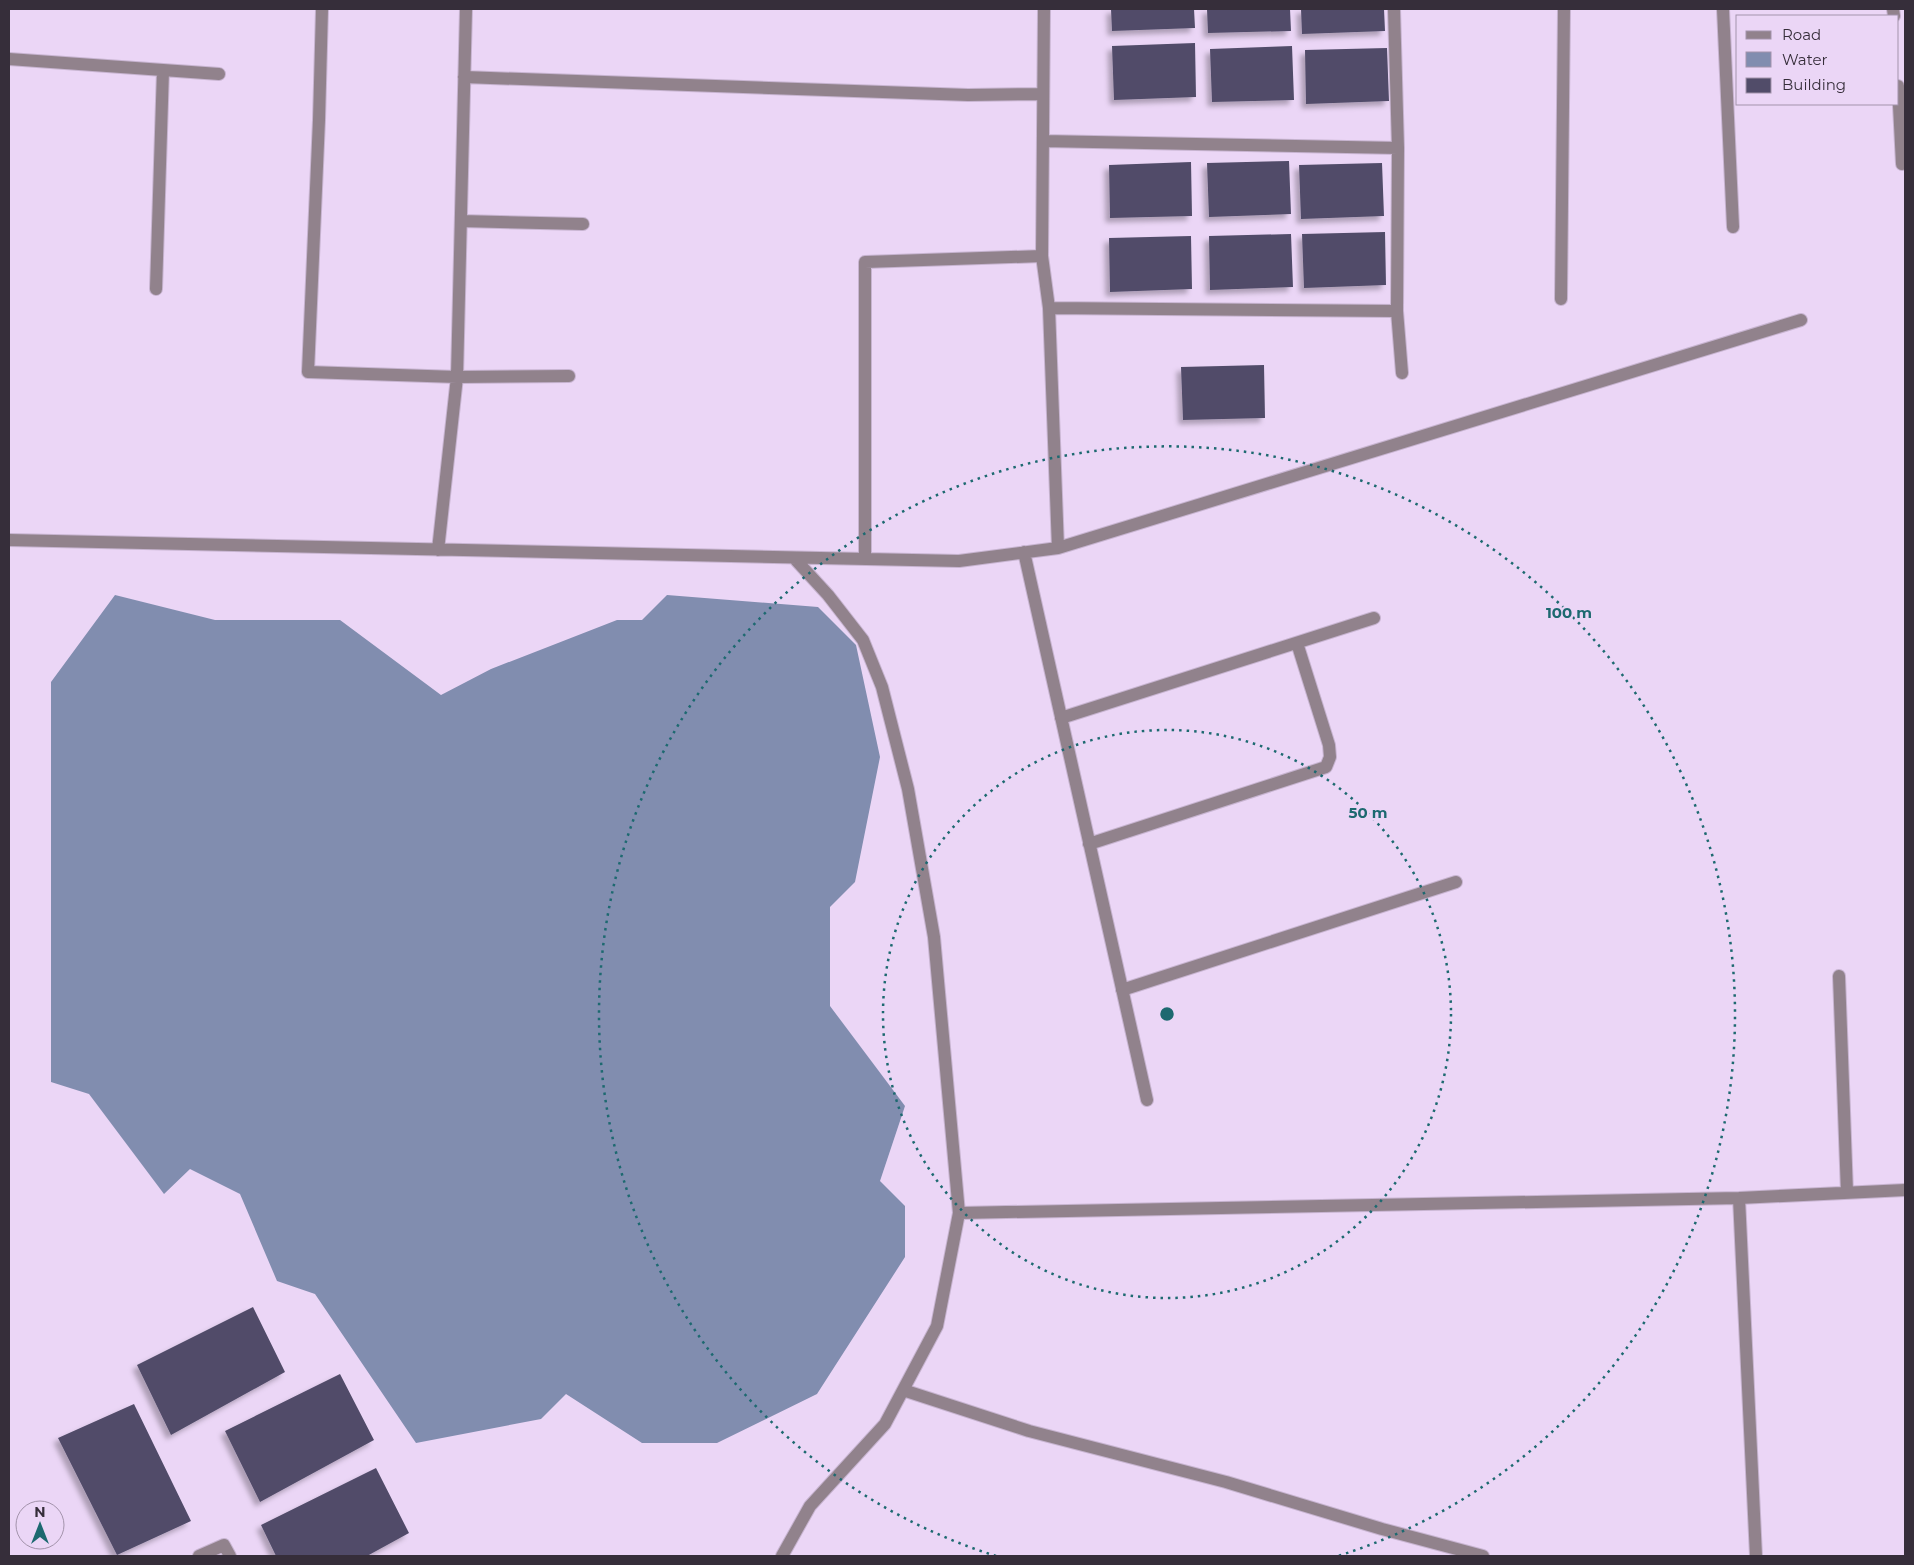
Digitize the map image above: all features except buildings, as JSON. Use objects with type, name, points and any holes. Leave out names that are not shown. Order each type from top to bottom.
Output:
[{"type":"street","points":[[322,9],[308,372],[457,377],[569,376]]},
{"type":"street","points":[[438,550],[457,377],[466,9]]},
{"type":"street","points":[[1044,9],[1042,256],[1050,308],[1058,548]]},
{"type":"street","points":[[1394,9],[1398,148],[1397,311],[1402,373]]},
{"type":"street","points":[[1561,298],[1564,9]]},
{"type":"street","points":[[1723,9],[1733,227]]},
{"type":"street","points":[[9,59],[219,74]]},
{"type":"street","points":[[156,289],[163,70]]},
{"type":"street","points":[[464,77],[968,96],[1043,94]]},
{"type":"street","points":[[1899,105],[1902,164]]},
{"type":"street","points":[[1043,141],[1398,148]]},
{"type":"street","points":[[461,220],[583,224]]},
{"type":"street","points":[[865,559],[865,262],[1042,256]]},
{"type":"street","points":[[1050,308],[1397,311]]},
{"type":"street","points":[[9,540],[959,561],[1058,548],[1801,320]]},
{"type":"street","points":[[1024,552],[1147,1100]]},
{"type":"street","points":[[782,1556],[810,1506],[885,1424],[937,1326],[959,1213],[934,937],[908,790],[882,687],[863,640],[828,595],[794,558]]},
{"type":"street","points":[[1061,718],[1374,618]]},
{"type":"street","points":[[1089,844],[1326,768],[1330,757],[1329,745],[1297,643]]},
{"type":"street","points":[[1122,990],[1456,882]]},
{"type":"street","points":[[1839,976],[1847,1192]]},
{"type":"street","points":[[959,1213],[1739,1198],[1905,1190]]},
{"type":"street","points":[[1739,1198],[1756,1556]]},
{"type":"street","points":[[903,1390],[1029,1431],[1226,1482],[1382,1529],[1483,1556]]},
{"type":"street","points":[[199,1556],[224,1544],[230,1556]]},
{"type":"water","points":[[115,595],[215,620],[340,620],[441,695],[491,669],[617,620],[642,620],[667,595],[818,607],[856,645],[880,757],[855,882],[830,907],[830,1006],[905,1106],[880,1181],[905,1206],[905,1257],[817,1394],[717,1443],[642,1443],[566,1394],[541,1419],[416,1443],[315,1294],[277,1281],[240,1194],[190,1169],[164,1194],[89,1094],[51,1082],[51,682]]}]
